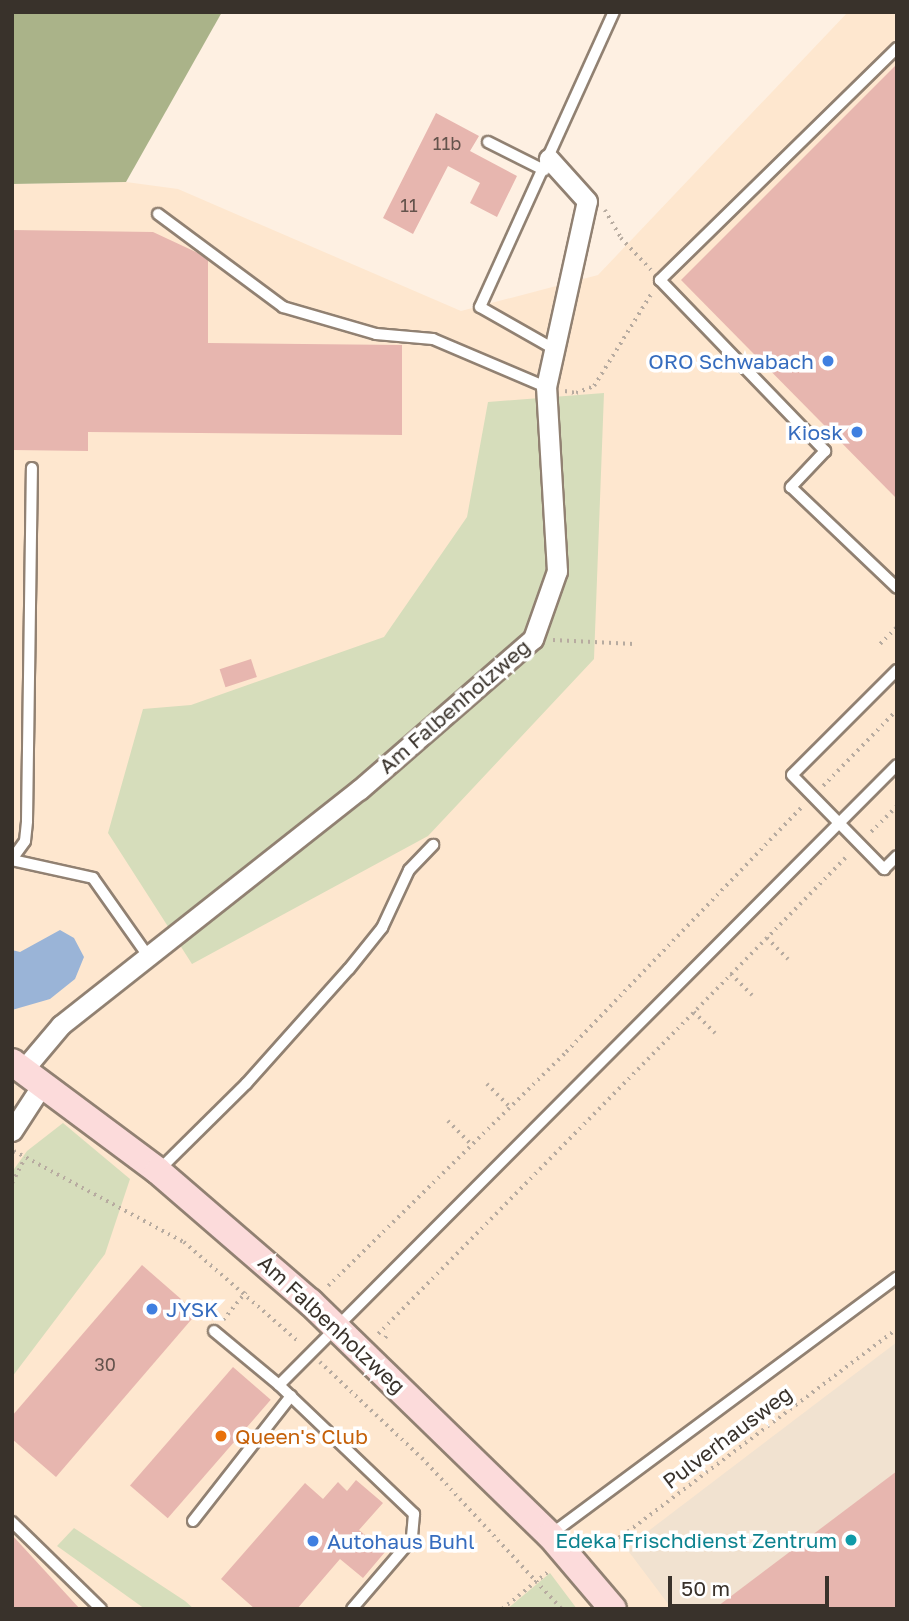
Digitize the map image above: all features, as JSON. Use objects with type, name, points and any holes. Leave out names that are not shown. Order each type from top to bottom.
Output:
[{"type":"street","points":[[546,164],[587,201]]},
{"type":"street","name":"Am Falbenholzweg","points":[[587,201],[546,387],[557,572],[533,639],[359,790],[61,1025],[26,1072],[158,1171],[310,1302],[550,1535],[613,1609]]},
{"type":"street","points":[[12,1131],[26,1072]]},
{"type":"lane","points":[[555,349],[480,306],[614,12]]},
{"type":"lane","points":[[897,48],[660,280],[825,451],[791,487],[897,588]]},
{"type":"lane","points":[[488,142],[546,164]]},
{"type":"lane","points":[[158,214],[284,307],[376,334],[433,339],[546,387]]},
{"type":"lane","points":[[32,468],[27,821],[25,841],[12,859],[93,878],[148,956]]},
{"type":"lane","points":[[897,670],[792,775],[884,869],[897,856]]},
{"type":"lane","points":[[279,1385],[335,1325],[590,1077],[897,765]]},
{"type":"lane","points":[[158,1171],[246,1084],[349,969],[382,928],[409,870],[433,845]]},
{"type":"lane","points":[[550,1535],[897,1277]]},
{"type":"lane","points":[[214,1331],[279,1385],[414,1514],[412,1539],[352,1609]]},
{"type":"lane","points":[[193,1521],[291,1396]]},
{"type":"lane","points":[[12,1522],[101,1609]]},
{"type":"path","points":[[546,387],[576,393],[594,386],[660,280],[621,238],[600,202],[587,201]]},
{"type":"path","points":[[880,644],[897,627]]},
{"type":"path","points":[[533,639],[634,644]]},
{"type":"path","points":[[310,1302],[510,1107],[897,710]]},
{"type":"path","points":[[362,1351],[897,806]]},
{"type":"path","points":[[767,938],[788,959]]},
{"type":"path","points":[[731,974],[752,995]]},
{"type":"path","points":[[694,1012],[715,1033]]},
{"type":"path","points":[[487,1084],[510,1107]]},
{"type":"path","points":[[449,1121],[472,1145]]},
{"type":"path","points":[[12,1150],[25,1158],[12,1183]]},
{"type":"path","points":[[214,1331],[246,1292]]},
{"type":"path","name":"Pulverhausweg","points":[[502,1609],[568,1555],[622,1536],[897,1329]]},
{"type":"path","points":[[384,1422],[390,1417]]},
{"type":"shaded area","points":[[848,12],[897,12],[897,1609],[12,1609],[12,184],[126,182],[178,189],[461,311],[598,275]]},
{"type":"shaded area","points":[[897,1342],[897,1609],[672,1609],[626,1548]]},
{"type":"green space","points":[[12,12],[222,12],[126,182],[12,184]]},
{"type":"green space","points":[[604,393],[594,659],[428,836],[192,964],[108,833],[143,709],[191,705],[384,637],[467,517],[488,402]]},
{"type":"green space","points":[[63,1123],[130,1179],[105,1254],[12,1377],[12,1172],[27,1151]]},
{"type":"green space","points":[[74,1528],[194,1609],[145,1609],[57,1546]]},
{"type":"green space","points":[[550,1573],[577,1609],[507,1609]]},
{"type":"water","points":[[60,930],[74,938],[84,957],[75,979],[50,999],[12,1010],[12,950],[20,952]]},
{"type":"building","name":"ORO Schwabach","points":[[897,64],[897,499],[681,280]]},
{"type":"building","points":[[436,113],[479,136],[470,151],[517,176],[497,217],[470,203],[480,183],[448,166],[413,234],[383,218]]},
{"type":"building","points":[[12,230],[153,232],[198,253],[208,260],[208,343],[402,345],[402,435],[88,432],[88,451],[12,450]]},
{"type":"building","points":[[251,659],[257,677],[225,687],[220,669]]},
{"type":"building","points":[[142,1265],[197,1313],[56,1477],[12,1439],[12,1416]]},
{"type":"building","points":[[233,1367],[271,1400],[168,1518],[130,1485]]},
{"type":"building","name":"Edeka Frischdienst Zentrum","points":[[897,1471],[897,1609],[714,1609]]},
{"type":"building","name":"Autohaus Buhl","points":[[356,1480],[383,1503],[359,1530],[385,1552],[363,1578],[340,1559],[297,1609],[255,1609],[221,1579],[305,1483],[323,1499],[338,1482],[347,1491]]},
{"type":"building","points":[[12,1535],[80,1609],[12,1609]]},
{"type":"place","name":"ORO Schwabach","points":[[828,361]]},
{"type":"place","name":"Kiosk","points":[[857,432]]},
{"type":"place","name":"JYSK","points":[[152,1309]]},
{"type":"place","name":"Queen's Club","points":[[221,1436]]},
{"type":"place","name":"Edeka Frischdienst Zentrum","points":[[851,1540]]},
{"type":"place","name":"Autohaus Buhl","points":[[313,1541]]}]
